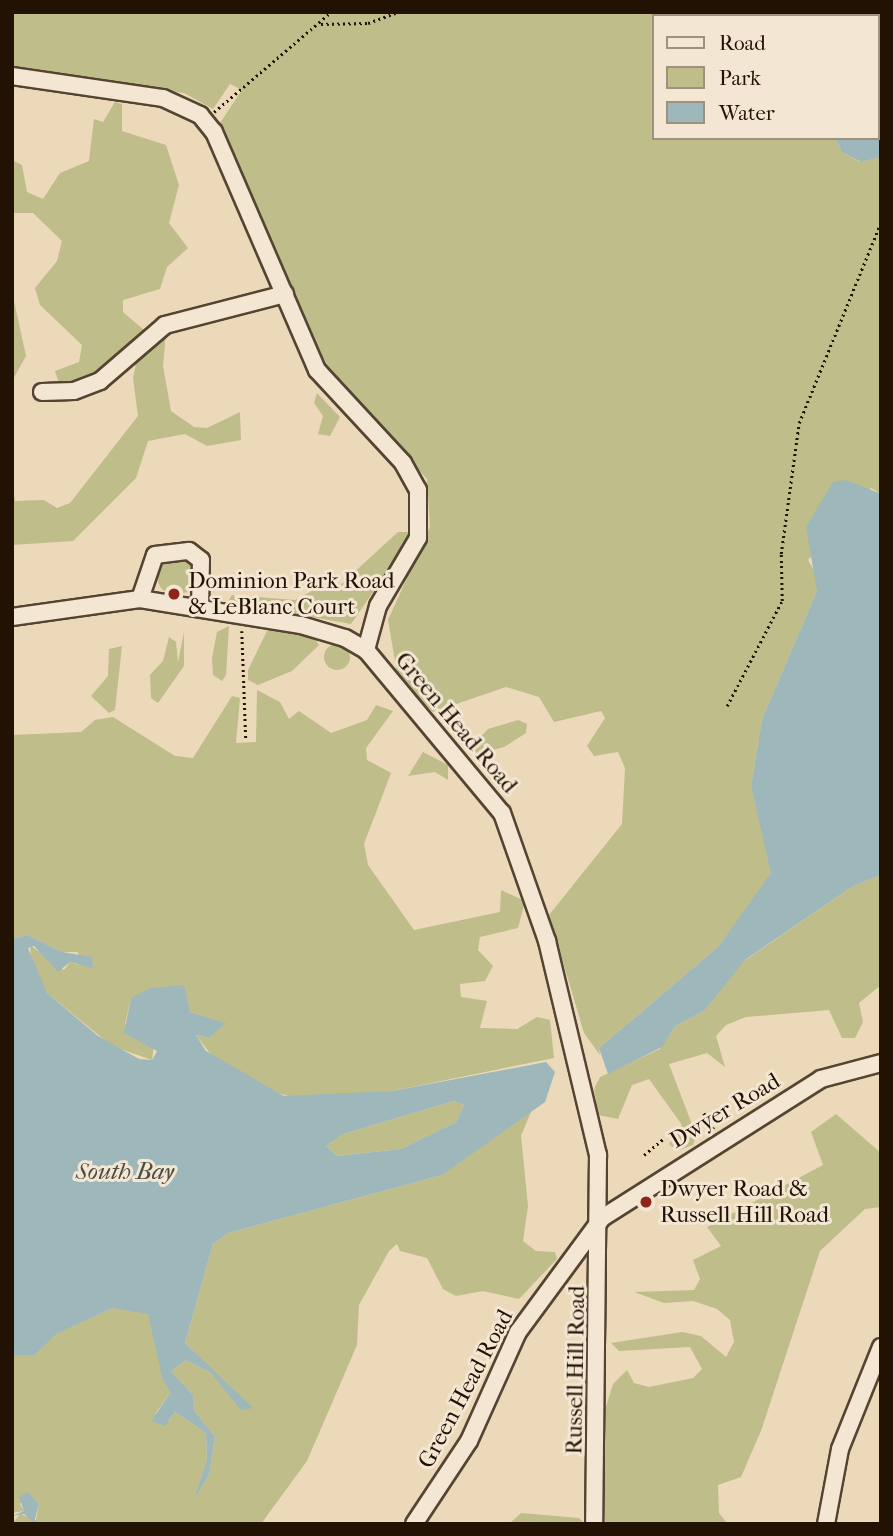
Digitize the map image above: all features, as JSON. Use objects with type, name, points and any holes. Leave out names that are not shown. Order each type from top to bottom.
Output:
[{"type":"street","points":[[12,76],[154,95],[206,121]]},
{"type":"street","name":"Green Head Road","points":[[206,121],[323,379],[403,463],[418,490],[418,538],[378,606],[366,650],[496,804],[521,852],[591,1117],[602,1217],[518,1332],[469,1441],[414,1524]]},
{"type":"street","points":[[42,392],[74,391],[100,381],[165,325],[285,294]]},
{"type":"street","points":[[140,599],[155,555],[189,551],[201,560],[200,606]]},
{"type":"street","points":[[12,617],[140,599],[200,606],[316,628],[366,650]]},
{"type":"street","name":"Dwyer Road","points":[[602,1217],[821,1079],[881,1063]]},
{"type":"street","name":"Russell Hill Road","points":[[594,1524],[602,1217]]},
{"type":"street","points":[[826,1524],[837,1458],[876,1369],[881,1346]]},
{"type":"path","points":[[206,121],[331,12]]},
{"type":"path","points":[[320,24],[368,23],[399,12]]},
{"type":"path","points":[[727,706],[782,601],[781,554],[799,423],[881,222]]},
{"type":"path","points":[[242,613],[246,740]]},
{"type":"path","points":[[704,1113],[721,1140]]},
{"type":"path","points":[[644,1155],[664,1138]]},
{"type":"green space","points":[[12,12],[881,12],[881,88],[879,14],[652,14],[652,140],[836,140],[842,152],[860,162],[881,157],[881,494],[871,488],[808,560],[819,579],[817,591],[762,719],[751,786],[772,868],[769,879],[719,946],[599,1048],[600,1055],[584,1033],[549,915],[622,824],[625,768],[618,752],[594,756],[587,746],[605,718],[601,711],[554,722],[539,697],[506,687],[433,712],[398,679],[388,620],[430,527],[427,479],[340,385],[312,342],[220,123],[242,90],[230,84],[213,109],[184,93],[12,72]]},
{"type":"green space","points":[[115,102],[122,104],[122,131],[166,145],[179,185],[169,223],[188,248],[167,267],[160,289],[123,300],[123,312],[144,330],[116,362],[89,380],[59,383],[55,371],[79,362],[82,345],[40,305],[35,288],[57,261],[62,241],[33,213],[12,213],[12,160],[22,165],[27,192],[43,199],[60,173],[89,161],[94,119],[103,122]]},
{"type":"green space","points":[[12,292],[26,356],[12,381]]},
{"type":"green space","points":[[166,332],[163,366],[171,411],[194,427],[207,428],[240,412],[241,440],[207,446],[185,434],[148,441],[136,478],[73,541],[12,545],[12,480],[15,501],[44,500],[57,508],[70,503],[138,416],[133,378],[138,354]]},
{"type":"green space","points":[[317,393],[340,417],[330,436],[318,434],[323,416],[314,403]]},
{"type":"green space","points":[[398,532],[410,532],[407,543],[351,624],[228,602],[232,595],[295,600],[323,585],[337,588]]},
{"type":"green space","points":[[176,557],[190,562],[195,576],[190,590],[176,595],[162,590],[157,576],[162,562]]},
{"type":"green space","points":[[229,626],[226,675],[222,681],[213,675],[212,658],[217,632]]},
{"type":"green space","points":[[268,629],[314,637],[319,645],[292,671],[258,685],[248,680],[248,670]]},
{"type":"green space","points":[[184,632],[184,666],[158,703],[151,698],[150,675],[163,661],[169,637],[176,642],[178,662]]},
{"type":"green space","points":[[337,644],[346,648],[350,657],[346,666],[337,670],[328,666],[324,657],[328,648]]},
{"type":"green space","points":[[122,646],[115,710],[109,713],[91,696],[108,676],[109,649]]},
{"type":"green space","points":[[257,690],[280,702],[289,719],[299,711],[331,733],[367,720],[376,705],[393,711],[366,748],[367,760],[391,773],[364,844],[368,865],[414,930],[500,912],[501,890],[525,901],[518,928],[480,937],[478,950],[493,966],[485,981],[460,984],[461,997],[487,1001],[480,1028],[517,1029],[537,1017],[550,1020],[554,1058],[392,1091],[299,1099],[267,1090],[215,1060],[196,1035],[209,1038],[225,1023],[190,1012],[182,986],[131,998],[125,1024],[154,1045],[152,1060],[112,1046],[47,993],[32,967],[30,945],[64,970],[70,962],[79,965],[78,952],[62,952],[28,935],[12,939],[12,735],[81,732],[95,720],[113,717],[175,756],[193,758],[232,696],[240,698],[236,743],[256,742]]},
{"type":"green space","points":[[518,720],[527,724],[526,733],[504,747],[478,754],[470,748],[488,729]]},
{"type":"green space","points":[[423,752],[448,765],[448,780],[435,772],[408,776]]},
{"type":"green space","points":[[881,875],[881,985],[859,1003],[863,1022],[855,1038],[842,1038],[829,1010],[746,1017],[726,1025],[716,1036],[725,1067],[707,1053],[669,1064],[696,1135],[693,1145],[677,1151],[669,1144],[682,1125],[649,1079],[632,1085],[618,1119],[598,1115],[594,1089],[600,1077],[660,1049],[675,1026],[704,1011],[737,966],[853,886]]},
{"type":"green space","points":[[454,1101],[464,1105],[456,1122],[401,1149],[337,1156],[326,1146],[343,1134]]},
{"type":"green space","points":[[533,1107],[521,1136],[528,1206],[523,1241],[536,1251],[555,1252],[557,1259],[519,1299],[483,1291],[456,1296],[443,1289],[427,1258],[400,1251],[397,1244],[389,1251],[359,1305],[357,1345],[307,1461],[261,1524],[12,1524],[20,1514],[36,1520],[39,1504],[28,1492],[20,1504],[24,1511],[12,1513],[12,1355],[35,1355],[55,1334],[113,1308],[130,1306],[148,1314],[171,1392],[155,1414],[169,1421],[175,1412],[206,1433],[207,1461],[195,1497],[209,1475],[215,1437],[194,1410],[193,1395],[171,1371],[186,1360],[211,1373],[235,1395],[236,1404],[247,1405],[185,1343],[213,1244],[228,1233],[442,1175]]},
{"type":"green space","points":[[836,1114],[881,1153],[881,1207],[865,1209],[820,1251],[761,1431],[741,1477],[718,1485],[719,1513],[728,1524],[600,1524],[605,1410],[613,1384],[627,1370],[634,1383],[649,1387],[693,1378],[702,1369],[690,1347],[619,1351],[611,1343],[682,1332],[701,1336],[726,1357],[734,1342],[730,1320],[717,1309],[693,1301],[664,1303],[634,1292],[694,1290],[700,1279],[693,1260],[721,1246],[707,1227],[823,1165],[811,1132]]},
{"type":"green space","points":[[521,1513],[579,1518],[583,1522],[509,1524]]},
{"type":"water","points":[[879,122],[881,157],[861,162],[842,152],[836,140],[879,140]]},
{"type":"water","points":[[847,480],[881,494],[881,875],[853,886],[745,960],[704,1011],[675,1026],[662,1047],[608,1074],[599,1048],[719,946],[771,873],[751,786],[762,719],[817,591],[806,527],[833,482]]},
{"type":"water","name":"South Bay","points":[[28,935],[62,952],[92,957],[93,968],[70,962],[58,972],[34,946],[28,948],[47,993],[98,1036],[139,1059],[152,1060],[157,1051],[124,1033],[131,998],[151,988],[184,985],[190,1012],[226,1023],[209,1038],[196,1035],[206,1051],[284,1096],[392,1091],[546,1062],[555,1072],[545,1102],[442,1175],[228,1233],[213,1244],[185,1343],[253,1408],[241,1410],[211,1373],[186,1360],[171,1371],[193,1395],[194,1410],[215,1437],[209,1475],[194,1499],[207,1460],[206,1433],[175,1412],[165,1426],[151,1421],[171,1392],[163,1381],[148,1314],[113,1308],[56,1334],[35,1355],[12,1355],[12,939]],"holes":[[[454,1101],[464,1105],[456,1122],[401,1149],[337,1156],[326,1146],[343,1134]]]},
{"type":"water","points":[[28,1492],[39,1504],[34,1523],[24,1514],[12,1516],[24,1511],[19,1497]]},
{"type":"place","name":"Dominion Park Road & LeBlanc Court","points":[[174,594]]},
{"type":"place","name":"Dwyer Road & Russell Hill Road","points":[[646,1202]]}]
